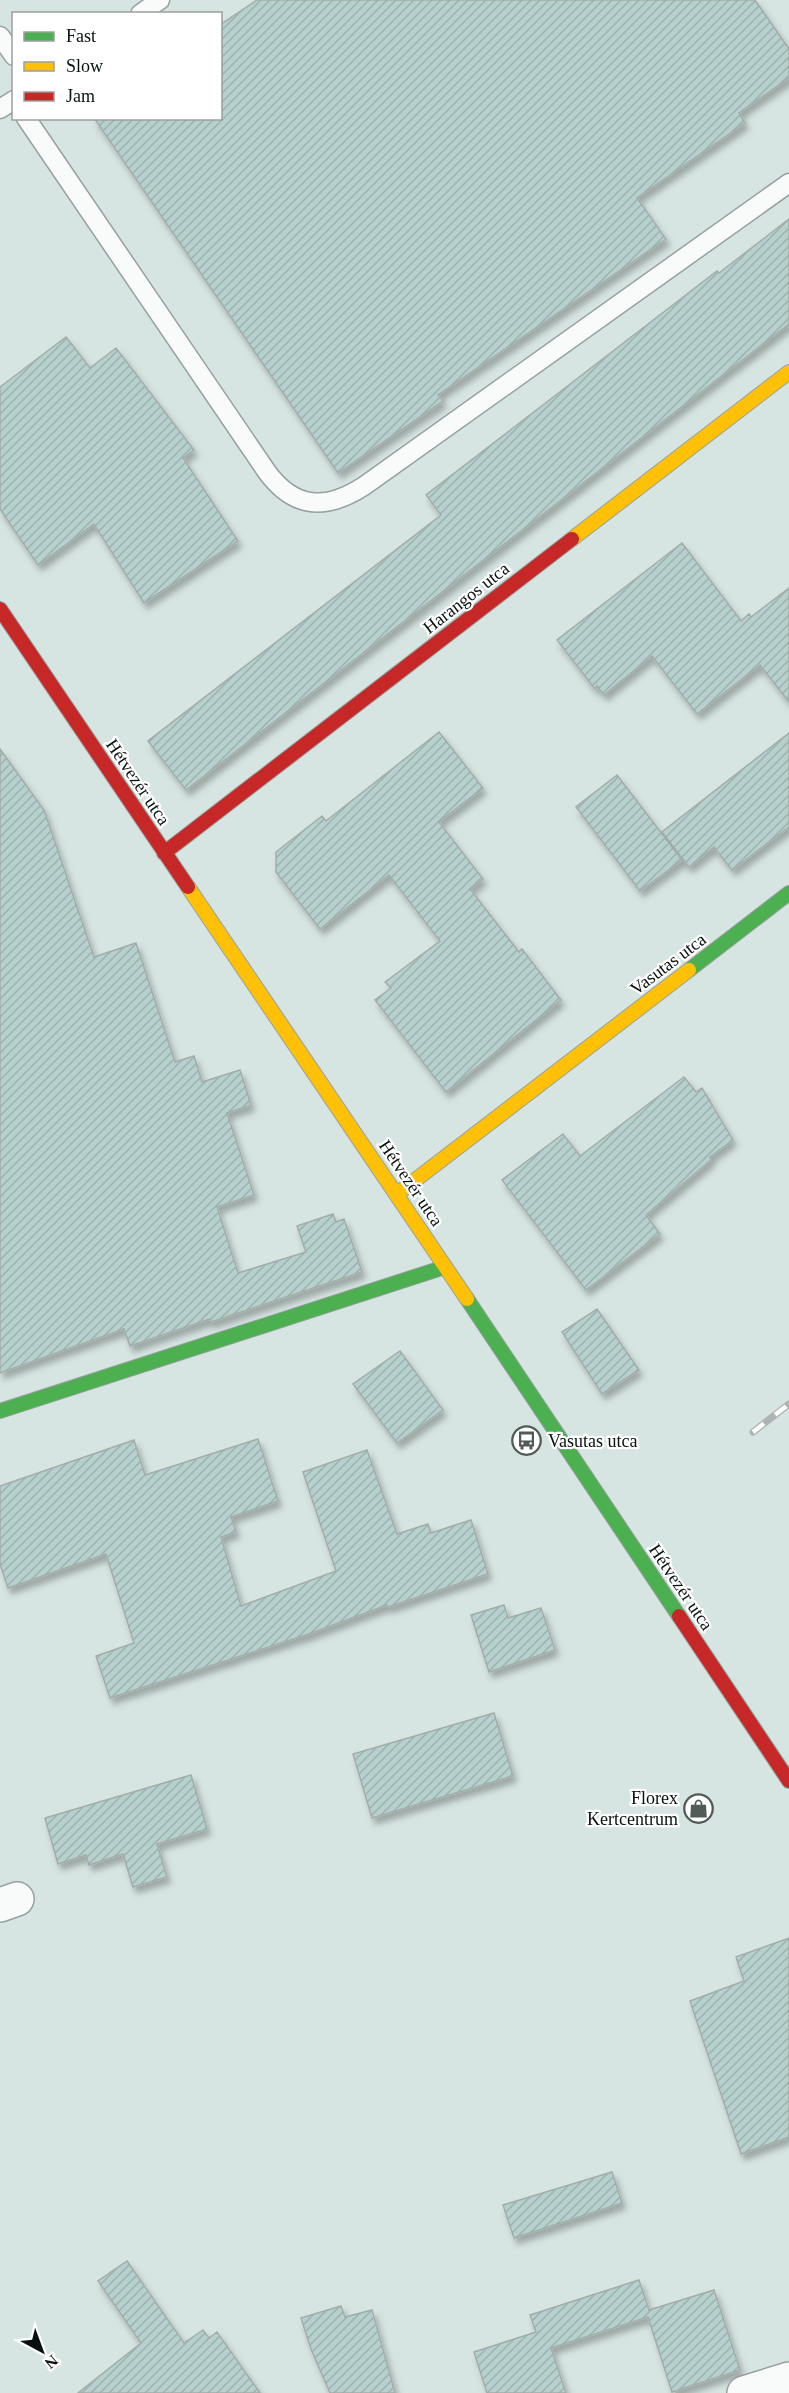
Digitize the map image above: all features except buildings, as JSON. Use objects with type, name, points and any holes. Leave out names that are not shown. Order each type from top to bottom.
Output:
[{"type":"street","name":"Harangos utca","points":[[164,853],[789,372]]},
{"type":"street","name":"Hétvezér utca","points":[[0,609],[397,1194],[789,1781]]},
{"type":"street","name":"Vasutas utca","points":[[397,1194],[789,894]]},
{"type":"street","points":[[0,1410],[445,1267]]},
{"type":"street","points":[[744,2393],[789,2379]]},
{"type":"lane","points":[[143,12],[160,0]]},
{"type":"lane","points":[[0,36],[12,53]]},
{"type":"lane","points":[[27,120],[267,472],[286,493],[310,502],[338,500],[364,486],[789,183]]},
{"type":"railway","points":[[753,1432],[789,1404]]},
{"type":"traffic: fast","points":[[689,970],[789,893]]},
{"type":"traffic: fast","points":[[0,1411],[445,1267]]},
{"type":"traffic: fast","points":[[467,1299],[679,1616]]},
{"type":"traffic: slow","points":[[572,539],[789,372]]},
{"type":"traffic: slow","points":[[188,887],[467,1299]]},
{"type":"traffic: slow","points":[[397,1194],[689,970]]},
{"type":"traffic: jam","points":[[164,853],[572,539]]},
{"type":"traffic: jam","points":[[0,609],[188,887]]},
{"type":"traffic: jam","points":[[679,1616],[789,1781]]},
{"type":"place","name":"Vasutas utca","points":[[527,1441]]},
{"type":"place","name":"Florex Kertcentrum","points":[[699,1808]]}]
